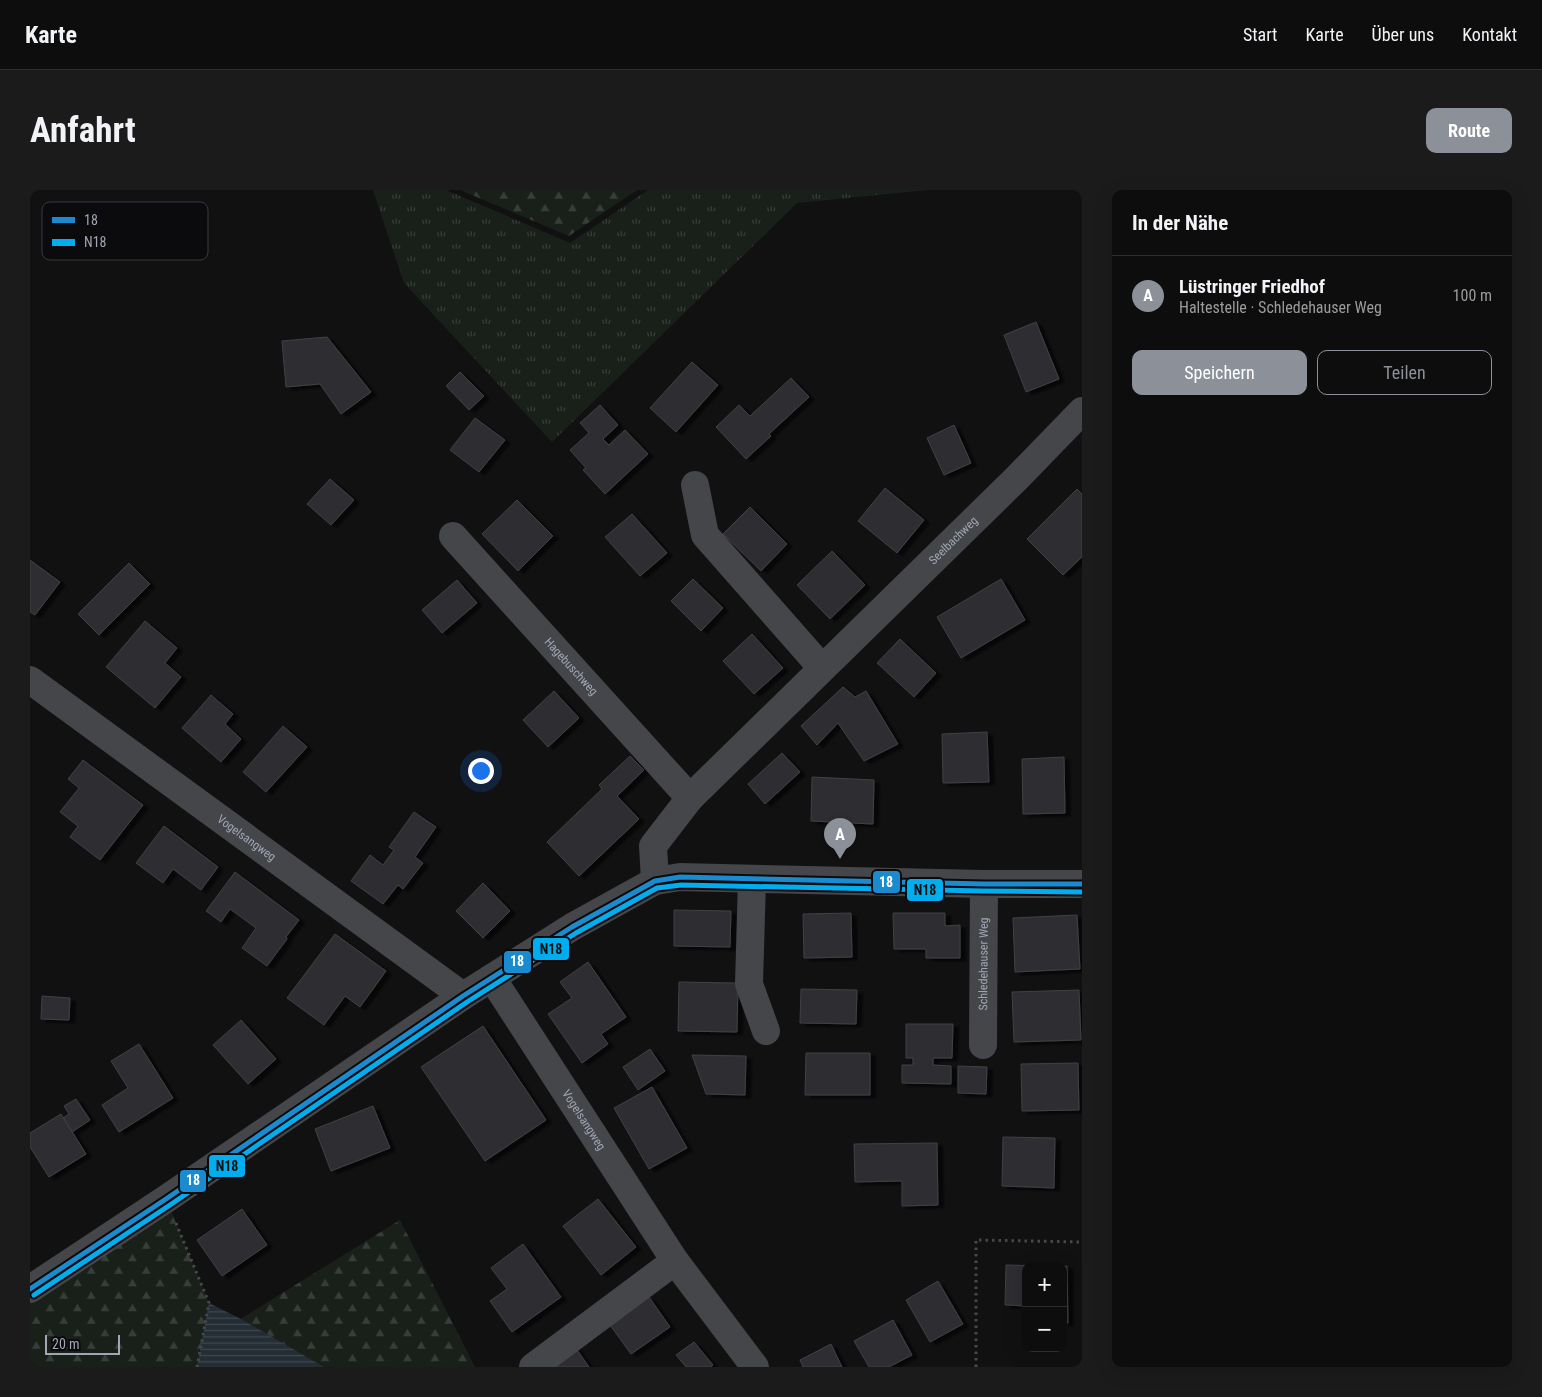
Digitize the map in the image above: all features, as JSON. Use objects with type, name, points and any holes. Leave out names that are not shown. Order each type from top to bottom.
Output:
[{"type":"street","name":"Seelbachweg","points":[[655,881],[653,846],[690,798],[1017,478],[1082,411]]},
{"type":"street","points":[[695,484],[705,535],[822,668]]},
{"type":"street","name":"Hagebuschweg","points":[[453,536],[690,798]]},
{"type":"street","name":"Vogelsangweg","points":[[30,680],[463,996]]},
{"type":"street","points":[[30,1289],[166,1199],[463,996],[572,927],[655,881],[680,878],[1082,884]]},
{"type":"street","points":[[752,880],[749,984],[766,1031]]},
{"type":"street","name":"Schledehauser Weg","points":[[982,1045],[984,884]]},
{"type":"street","name":"Vogelsangweg","points":[[492,978],[675,1261],[755,1367]]},
{"type":"street","points":[[533,1367],[675,1261]]},
{"type":"path","points":[[166,1199],[209,1303],[197,1367]]},
{"type":"path","points":[[976,1367],[976,1240],[1082,1242]]},
{"type":"green space","points":[[373,190],[446,190],[570,243],[648,190],[927,190],[797,203],[552,442],[404,283]]},
{"type":"green space","points":[[460,190],[637,190],[569,236]]},
{"type":"green space","points":[[166,1199],[221,1331],[400,1220],[475,1367],[30,1367],[30,1289]]},
{"type":"shaded area","points":[[209,1303],[241,1319],[324,1367],[197,1367]]},
{"type":"building","points":[[1036,322],[1059,379],[1026,392],[1004,335]]},
{"type":"building","points":[[327,337],[371,392],[341,414],[320,384],[286,387],[282,341]]},
{"type":"building","points":[[692,362],[718,385],[676,432],[650,408]]},
{"type":"building","points":[[460,372],[484,396],[469,410],[446,386]]},
{"type":"building","points":[[791,378],[809,397],[769,434],[771,436],[746,459],[716,427],[739,405],[750,416]]},
{"type":"building","points":[[600,405],[618,425],[603,439],[609,445],[625,430],[648,454],[605,494],[583,470],[586,468],[570,450],[589,433],[580,423]]},
{"type":"building","points":[[475,418],[505,440],[479,472],[450,450]]},
{"type":"building","points":[[954,425],[971,463],[944,475],[927,438]]},
{"type":"building","points":[[330,479],[354,500],[331,525],[307,504]]},
{"type":"building","points":[[885,488],[924,520],[897,553],[858,521]]},
{"type":"building","points":[[1077,489],[1082,494],[1082,557],[1063,575],[1027,539]]},
{"type":"building","points":[[517,500],[553,536],[518,571],[482,534]]},
{"type":"building","points":[[750,507],[787,544],[761,571],[723,534]]},
{"type":"building","points":[[632,514],[667,553],[640,576],[605,537]]},
{"type":"building","points":[[832,551],[865,585],[830,619],[797,585]]},
{"type":"building","points":[[30,560],[60,582],[35,615],[30,612]]},
{"type":"building","points":[[129,563],[150,584],[99,635],[78,614]]},
{"type":"building","points":[[693,579],[723,608],[701,631],[671,601]]},
{"type":"building","points":[[1001,579],[1025,620],[961,658],[937,617]]},
{"type":"building","points":[[457,580],[477,603],[442,633],[422,610]]},
{"type":"building","points":[[145,621],[177,648],[165,663],[181,677],[155,708],[106,667]]},
{"type":"building","points":[[752,634],[783,668],[754,694],[723,661]]},
{"type":"building","points":[[900,639],[936,673],[914,697],[877,663]]},
{"type":"building","points":[[843,687],[855,697],[866,691],[898,744],[864,761],[838,723],[817,745],[801,726]]},
{"type":"building","points":[[554,691],[579,718],[548,747],[523,720]]},
{"type":"building","points":[[211,695],[233,714],[225,724],[241,739],[221,762],[182,728]]},
{"type":"building","points":[[283,726],[307,747],[266,792],[243,772]]},
{"type":"building","points":[[987,732],[989,782],[943,783],[942,734]]},
{"type":"building","points":[[782,753],[800,772],[765,804],[748,784]]},
{"type":"building","points":[[630,756],[644,770],[617,796],[639,819],[579,876],[547,842],[602,789],[599,785]]},
{"type":"building","points":[[1064,757],[1065,813],[1023,814],[1022,759]]},
{"type":"building","points":[[83,760],[143,805],[100,860],[70,837],[78,826],[60,812],[79,788],[68,779]]},
{"type":"building","points":[[812,777],[874,780],[873,824],[811,821]]},
{"type":"building","points":[[414,812],[436,827],[415,857],[423,863],[403,889],[398,885],[383,904],[351,881],[370,855],[383,865],[394,850],[389,847]]},
{"type":"building","points":[[164,826],[218,867],[201,890],[173,869],[163,883],[136,863]]},
{"type":"building","points":[[235,872],[299,920],[267,966],[242,948],[256,928],[230,909],[221,922],[206,911]]},
{"type":"building","points":[[483,883],[510,911],[483,938],[456,911]]},
{"type":"building","points":[[674,910],[731,911],[730,947],[674,946]]},
{"type":"building","points":[[851,913],[852,957],[804,958],[803,914]]},
{"type":"building","points":[[893,913],[945,913],[945,926],[960,925],[960,958],[926,958],[926,949],[894,949]]},
{"type":"building","points":[[1077,915],[1080,969],[1015,972],[1013,918]]},
{"type":"building","points":[[335,934],[386,971],[360,1007],[345,996],[324,1025],[287,998]]},
{"type":"building","points":[[588,962],[626,1017],[601,1034],[608,1044],[582,1063],[548,1014],[572,998],[560,982]]},
{"type":"building","points":[[679,982],[738,983],[737,1032],[678,1031]]},
{"type":"building","points":[[801,989],[857,990],[856,1024],[800,1023]]},
{"type":"building","points":[[1079,990],[1081,1040],[1014,1042],[1012,992]]},
{"type":"building","points":[[42,996],[70,998],[69,1020],[41,1019]]},
{"type":"building","points":[[241,1020],[276,1059],[248,1084],[213,1045]]},
{"type":"building","points":[[906,1024],[953,1024],[952,1058],[933,1058],[933,1065],[951,1066],[951,1084],[902,1083],[902,1065],[913,1065],[913,1058],[906,1058]]},
{"type":"building","points":[[483,1026],[546,1120],[485,1161],[421,1067]]},
{"type":"building","points":[[139,1044],[173,1098],[119,1132],[102,1105],[128,1088],[111,1061]]},
{"type":"building","points":[[650,1049],[665,1071],[638,1090],[623,1067]]},
{"type":"building","points":[[806,1053],[870,1053],[870,1095],[805,1095]]},
{"type":"building","points":[[692,1055],[746,1056],[745,1095],[706,1094]]},
{"type":"building","points":[[1078,1063],[1079,1110],[1022,1111],[1021,1064]]},
{"type":"building","points":[[958,1066],[987,1067],[986,1094],[958,1093]]},
{"type":"building","points":[[652,1087],[687,1148],[649,1169],[614,1108]]},
{"type":"building","points":[[76,1099],[90,1120],[72,1132],[63,1118],[69,1114],[64,1106]]},
{"type":"building","points":[[373,1106],[390,1148],[331,1171],[315,1129]]},
{"type":"building","points":[[61,1114],[86,1154],[49,1177],[30,1147],[30,1133]]},
{"type":"building","points":[[1003,1137],[1055,1138],[1054,1188],[1002,1186]]},
{"type":"building","points":[[937,1143],[938,1205],[902,1206],[902,1181],[855,1182],[854,1144]]},
{"type":"building","points":[[598,1199],[636,1247],[601,1275],[563,1226]]},
{"type":"building","points":[[242,1209],[267,1245],[222,1276],[197,1240]]},
{"type":"building","points":[[523,1244],[561,1297],[512,1332],[490,1301],[507,1289],[491,1268]]},
{"type":"building","points":[[1006,1265],[1022,1265],[1022,1306],[1005,1305]]},
{"type":"building","points":[[1067,1266],[1068,1323],[1067,1323]]},
{"type":"building","points":[[938,1281],[963,1324],[930,1342],[906,1300]]},
{"type":"building","points":[[649,1297],[670,1327],[631,1354],[610,1325]]},
{"type":"building","points":[[893,1320],[912,1355],[889,1367],[869,1367],[854,1341]]},
{"type":"building","points":[[694,1342],[713,1365],[711,1367],[686,1367],[676,1355]]},
{"type":"building","points":[[831,1344],[842,1367],[803,1367],[800,1360]]},
{"type":"building","points":[[575,1347],[589,1367],[547,1367]]},
{"type":"transit line","name":"18","points":[[30,1289],[166,1199],[463,996],[572,927],[655,881],[680,877],[984,884],[1082,884]]},
{"type":"transit line","name":"N18","points":[[34,1295],[170,1205],[467,1002],[576,933],[657,888],[681,885],[1082,892]]},
{"type":"place","name":"Lüstringer Friedhof","points":[[840,859]]}]
